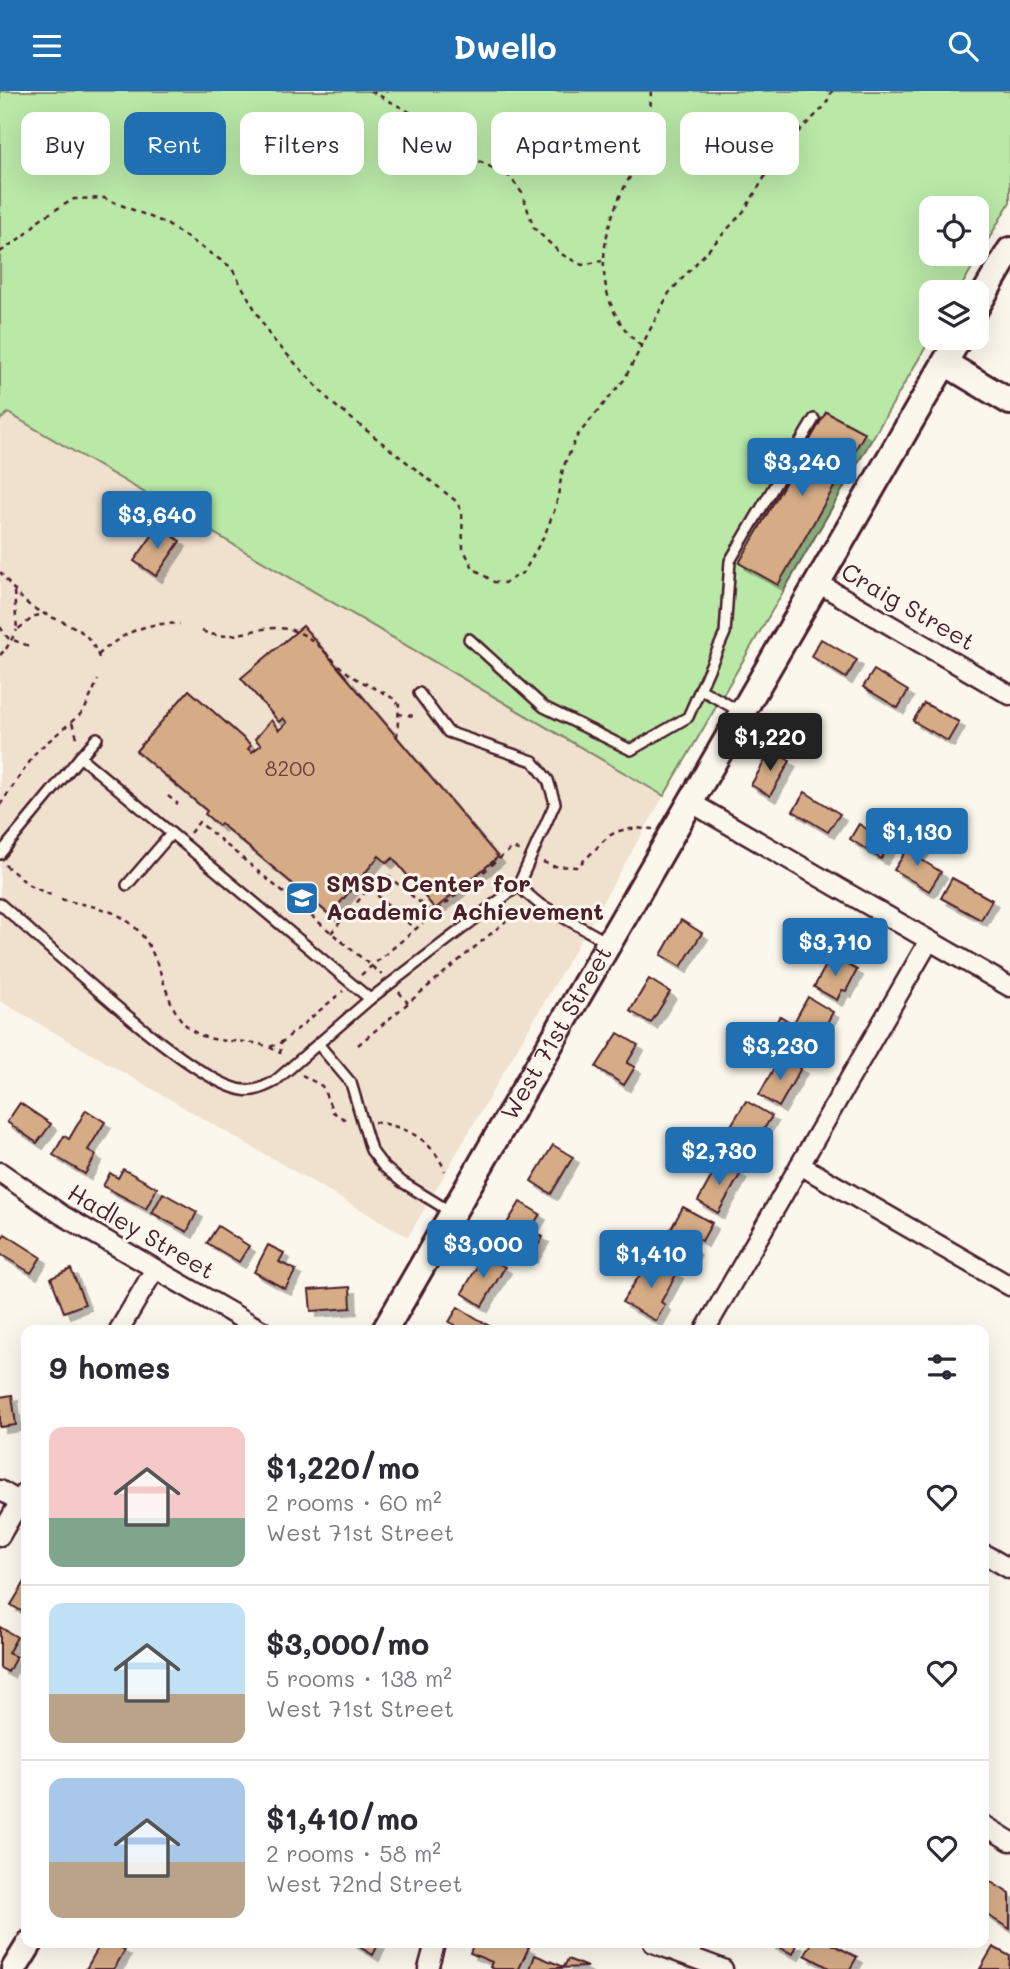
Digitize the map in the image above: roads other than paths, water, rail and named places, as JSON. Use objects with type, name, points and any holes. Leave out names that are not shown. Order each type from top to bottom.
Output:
[{"type":"street","points":[[989,286],[1010,250]]},
{"type":"street","name":"West 71st Street","points":[[388,1325],[952,350]]},
{"type":"street","points":[[944,363],[1010,402]]},
{"type":"street","name":"Craig Street","points":[[818,583],[1010,695]]},
{"type":"street","points":[[691,802],[1010,987]]},
{"type":"street","points":[[708,1325],[929,941]]},
{"type":"street","points":[[800,1165],[1010,1286]]},
{"type":"street","name":"Hadley Street","points":[[0,1172],[62,1215],[252,1325]]},
{"type":"street","points":[[122,1325],[155,1269]]},
{"type":"street","points":[[0,1490],[21,1495]]},
{"type":"street","points":[[0,1536],[21,1499]]},
{"type":"street","points":[[989,1557],[1010,1569]]},
{"type":"street","points":[[989,1828],[1010,1841]]},
{"type":"street","points":[[14,1969],[27,1948]]},
{"type":"street","points":[[428,1969],[434,1948]]},
{"type":"street","points":[[666,1948],[723,1969]]},
{"type":"lane","points":[[469,639],[544,707],[631,750],[688,717],[725,633],[730,561],[814,419]]},
{"type":"lane","points":[[700,688],[742,713]]},
{"type":"lane","points":[[0,904],[176,1055],[228,1085],[244,1091],[259,1090],[274,1082],[370,999],[518,886],[555,803],[548,780],[533,761],[448,732],[419,692]]},
{"type":"lane","points":[[0,854],[97,738]]},
{"type":"lane","points":[[80,757],[370,999]]},
{"type":"lane","points":[[127,885],[171,834]]},
{"type":"lane","points":[[518,886],[538,903],[609,943]]},
{"type":"lane","points":[[319,1045],[351,1083],[359,1103],[370,1150],[383,1166],[402,1182],[452,1213]]},
{"type":"place","name":"SMSD Center for Academic Achievement","points":[[302,898]]}]
